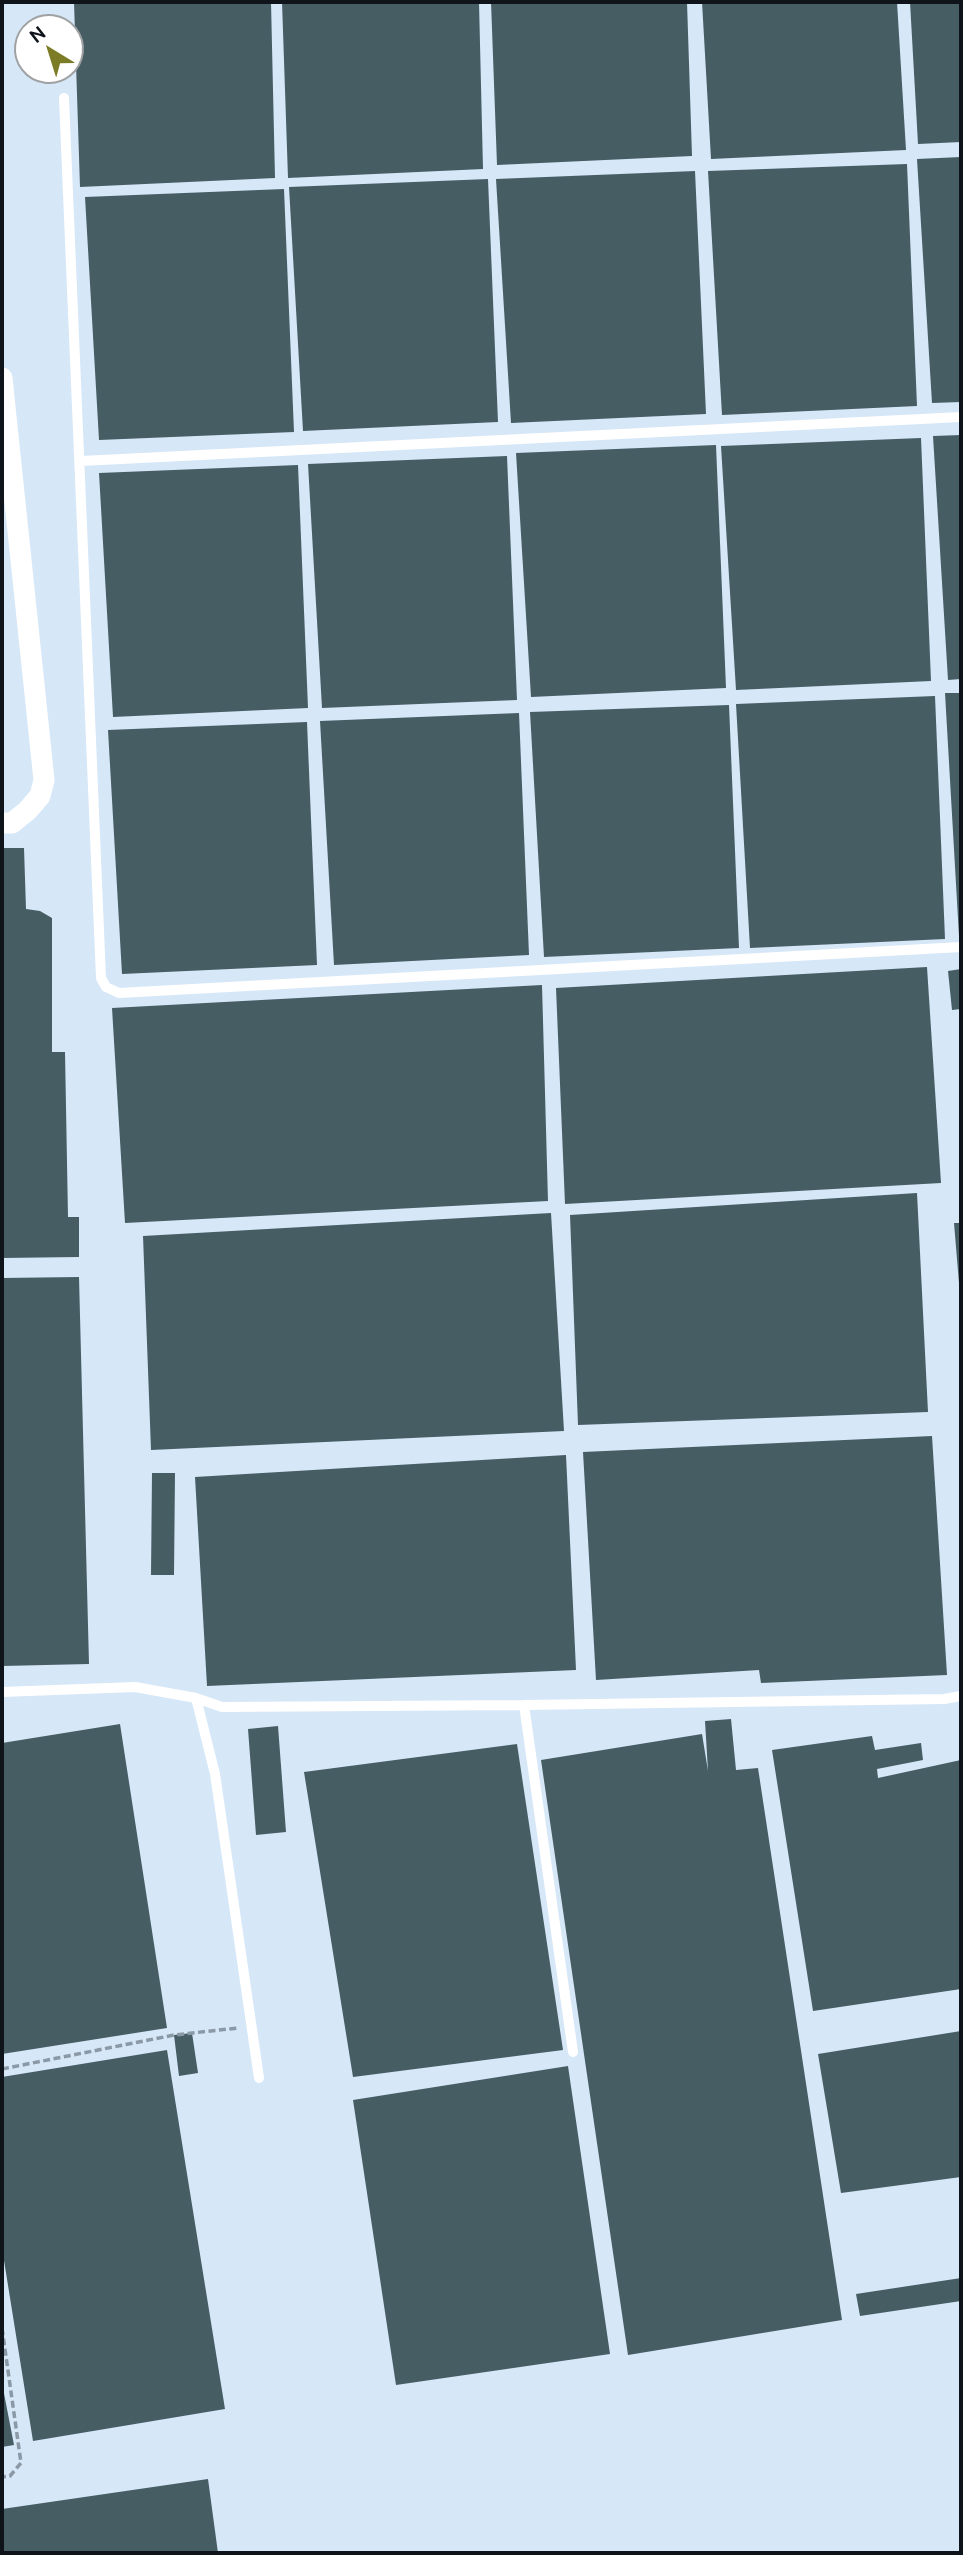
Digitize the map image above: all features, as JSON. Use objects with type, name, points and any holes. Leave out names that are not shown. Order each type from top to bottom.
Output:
[{"type":"street","points":[[2,379],[44,780],[40,796],[27,811],[12,823],[2,823]]},
{"type":"lane","points":[[64,98],[101,978],[106,987],[119,993],[961,947]]},
{"type":"lane","points":[[81,461],[961,417]]},
{"type":"lane","points":[[2,1692],[135,1687],[196,1698],[222,1707],[944,1699],[961,1696]]},
{"type":"lane","points":[[196,1698],[215,1774],[259,2078]]},
{"type":"lane","points":[[524,1705],[573,2052]]},
{"type":"path","points":[[2,2068],[174,2035],[251,2026]]},
{"type":"path","points":[[2,2328],[21,2463],[10,2476],[2,2477]]},
{"type":"building","points":[[74,2],[271,2],[275,178],[80,187],[77,84],[84,84],[84,14],[74,14]]},
{"type":"building","points":[[282,2],[479,2],[483,169],[288,178]]},
{"type":"building","points":[[491,2],[687,2],[692,156],[497,165]]},
{"type":"building","points":[[702,2],[897,2],[906,150],[711,159]]},
{"type":"building","points":[[910,2],[961,2],[961,142],[918,144]]},
{"type":"building","points":[[961,157],[961,402],[932,403],[917,159]]},
{"type":"building","points":[[907,164],[917,406],[722,415],[708,171]]},
{"type":"building","points":[[695,171],[706,414],[511,423],[496,179]]},
{"type":"building","points":[[488,179],[498,422],[303,431],[289,187]]},
{"type":"building","points":[[284,189],[294,432],[99,440],[85,197]]},
{"type":"building","points":[[961,435],[961,679],[948,680],[933,436]]},
{"type":"building","points":[[921,438],[931,681],[736,690],[721,446]]},
{"type":"building","points":[[716,445],[726,688],[531,697],[516,453]]},
{"type":"building","points":[[507,456],[517,700],[322,708],[308,464]]},
{"type":"building","points":[[298,465],[308,708],[113,717],[99,473]]},
{"type":"building","points":[[945,693],[961,693],[961,936],[959,936]]},
{"type":"building","points":[[935,696],[945,939],[750,948],[736,704]]},
{"type":"building","points":[[729,705],[739,948],[544,957],[530,712]]},
{"type":"building","points":[[519,713],[529,955],[334,965],[320,721]]},
{"type":"building","points":[[307,722],[317,965],[122,974],[108,730]]},
{"type":"building","points":[[2,848],[24,848],[26,909],[40,911],[52,918],[52,1052],[65,1052],[68,1217],[79,1217],[79,1257],[2,1258]]},
{"type":"building","points":[[927,967],[941,1183],[565,1204],[556,988]]},
{"type":"building","points":[[961,969],[961,1009],[952,1010],[948,971]]},
{"type":"building","points":[[542,985],[548,1201],[125,1223],[112,1008]]},
{"type":"building","points":[[917,1193],[928,1412],[578,1425],[570,1215]]},
{"type":"building","points":[[551,1213],[564,1431],[151,1450],[143,1236]]},
{"type":"building","points":[[954,1223],[961,1223],[961,1283],[959,1283]]},
{"type":"building","points":[[79,1277],[89,1664],[2,1666],[2,1278]]},
{"type":"building","points":[[932,1436],[947,1675],[761,1683],[759,1670],[596,1680],[583,1452]]},
{"type":"building","points":[[566,1455],[576,1670],[207,1686],[195,1477]]},
{"type":"building","points":[[152,1473],[175,1473],[174,1575],[151,1575]]},
{"type":"building","points":[[731,1719],[736,1770],[758,1768],[842,2320],[628,2355],[541,1760],[702,1734],[708,1771],[705,1721]]},
{"type":"building","points":[[120,1724],[167,2028],[2,2054],[2,1743]]},
{"type":"building","points":[[278,1726],[286,1832],[256,1835],[248,1729]]},
{"type":"building","points":[[872,1736],[875,1750],[921,1743],[923,1760],[877,1769],[878,1778],[961,1760],[961,1989],[813,2011],[772,1750]]},
{"type":"building","points":[[517,1744],[563,2050],[353,2077],[304,1772]]},
{"type":"building","points":[[961,2031],[961,2177],[841,2193],[818,2054]]},
{"type":"building","points":[[192,2033],[198,2073],[179,2076],[174,2035]]},
{"type":"building","points":[[167,2050],[225,2409],[33,2441],[2,2248],[2,2077]]},
{"type":"building","points":[[568,2066],[610,2354],[396,2385],[353,2100]]},
{"type":"building","points":[[961,2278],[961,2301],[860,2316],[856,2294]]},
{"type":"building","points":[[2,2383],[14,2445],[2,2447]]},
{"type":"building","points":[[208,2479],[218,2553],[2,2553],[2,2509]]}]
